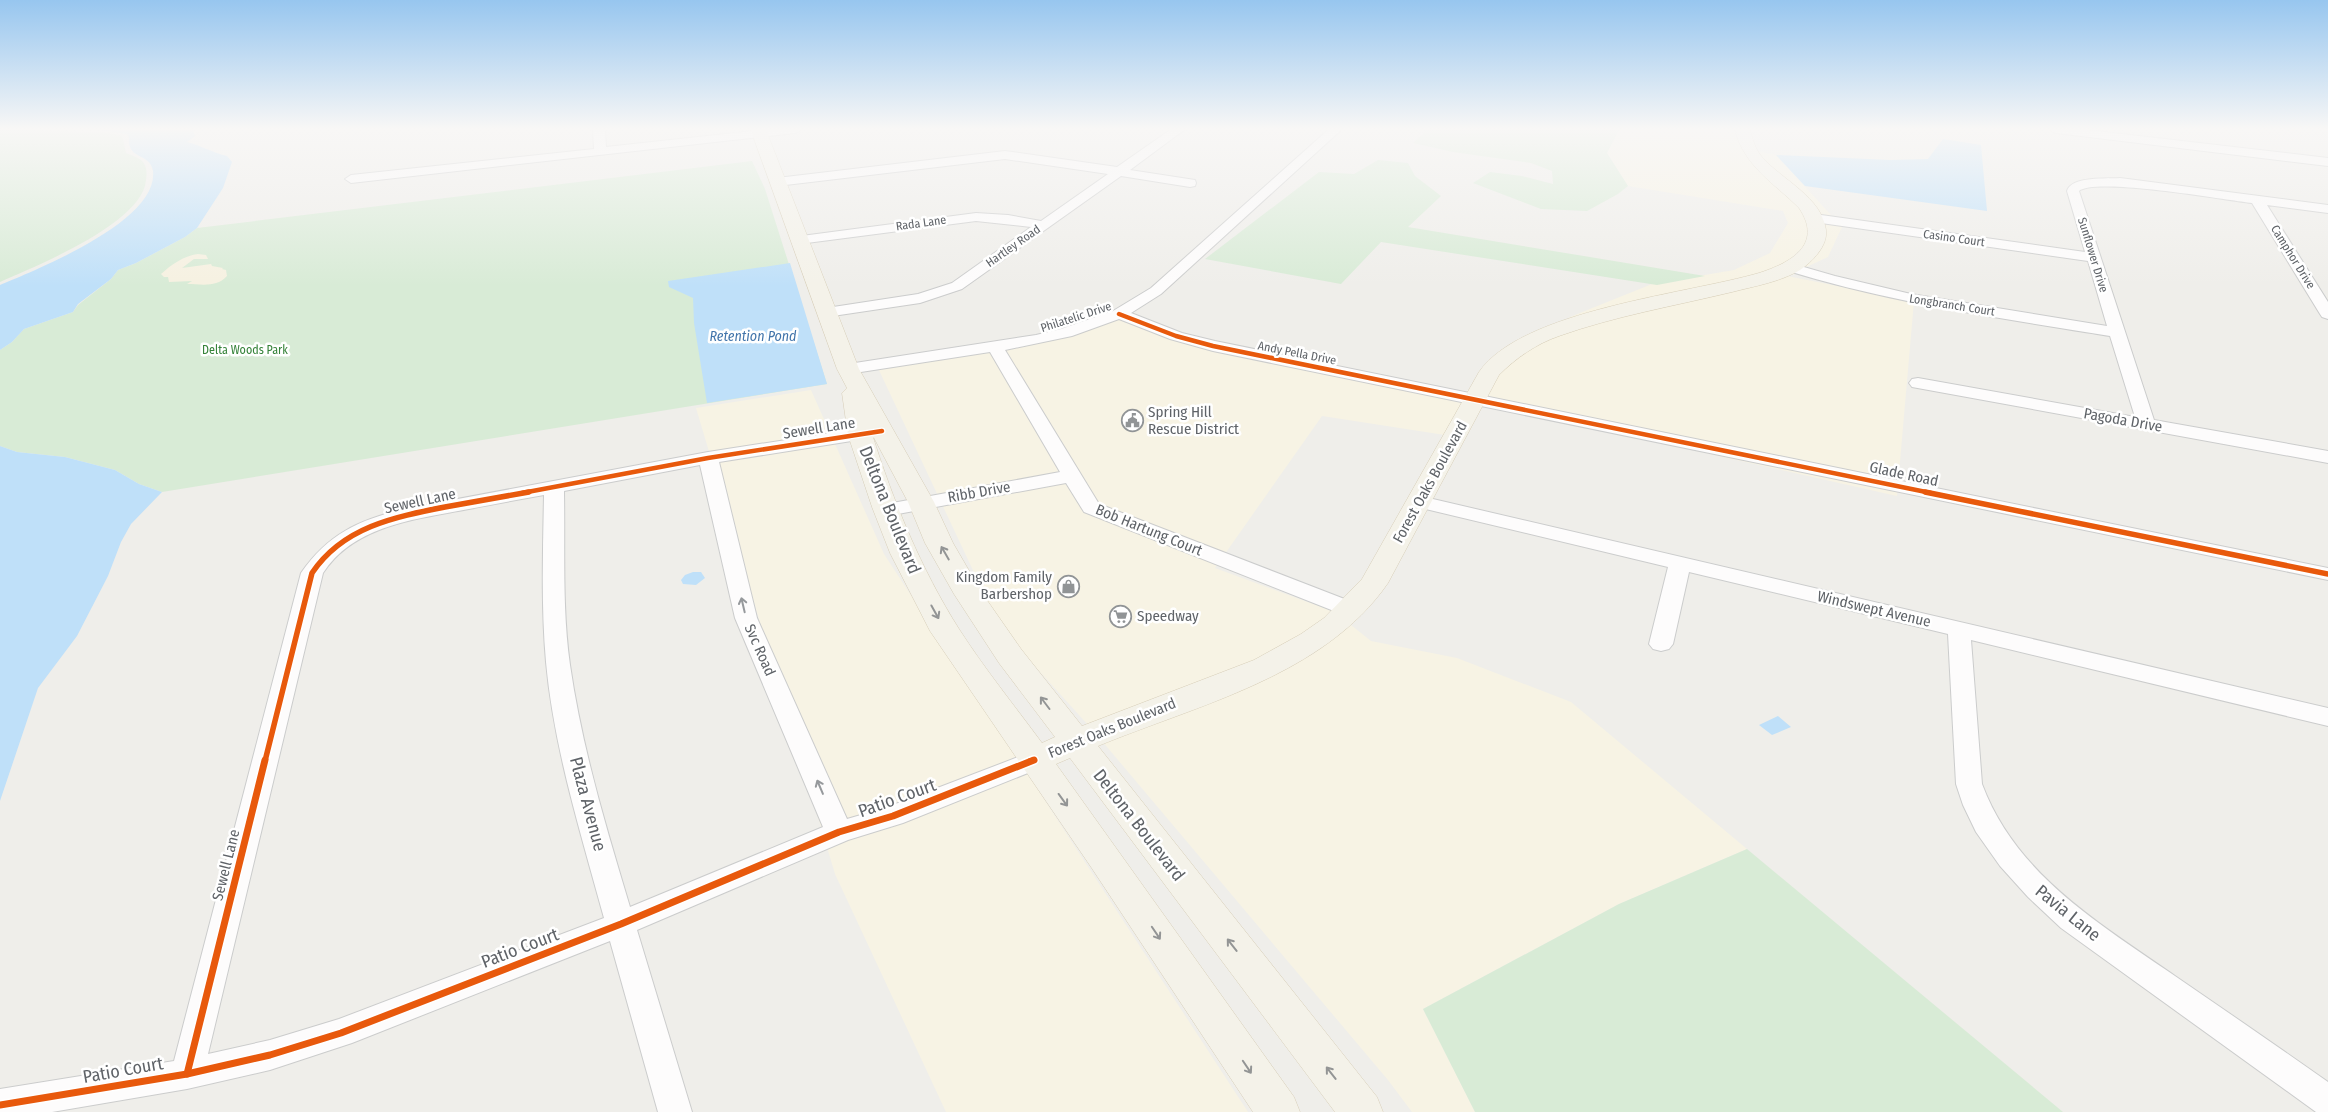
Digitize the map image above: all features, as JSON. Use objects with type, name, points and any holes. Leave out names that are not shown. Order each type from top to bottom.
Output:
[{"type":"main road","name":"Deltona Boulevard","points":[[777,182],[871,433],[887,510],[903,551],[944,631],[1104,857],[1278,1112]]},
{"type":"main road","points":[[1779,182],[1798,198],[1814,218]]},
{"type":"main road","name":"Forest Oaks Boulevard","points":[[1034,760],[1074,742],[1269,667],[1303,649],[1327,632],[1352,610],[1374,583],[1490,372],[1502,359],[1518,347],[1551,331],[1756,281],[1790,267],[1806,256],[1813,246],[1817,228],[1814,218]]},
{"type":"main road","name":"Deltona Boulevard","points":[[871,433],[921,502],[940,543],[968,594],[1010,656],[1074,742],[1361,1112]]},
{"type":"street","name":"Hartley Road","points":[[826,312],[920,298],[947,291],[957,286],[1104,182]]},
{"type":"street","points":[[1183,182],[1190,183]]},
{"type":"street","name":"Philatelic Drive","points":[[848,369],[995,347],[1066,333],[1119,314],[1156,292],[1278,182]]},
{"type":"street","name":"Sunflower Drive","points":[[2146,424],[2073,191],[2079,185],[2097,182],[2120,182],[2328,209]]},
{"type":"street","name":"Camphor Drive","points":[[2257,200],[2328,314]]},
{"type":"street","name":"Rada Lane","points":[[799,240],[976,217],[1008,218],[1043,225]]},
{"type":"street","name":"Casino Court","points":[[1814,218],[2094,258]]},
{"type":"street","name":"Longbranch Court","points":[[1790,267],[1836,283],[1902,297],[2117,332]]},
{"type":"street","name":"Andy Pella Drive","points":[[1119,314],[1151,328],[1203,344],[1475,398]]},
{"type":"street","name":"Bob Hartung Court","points":[[995,347],[1091,508],[1352,610]]},
{"type":"street","name":"Pagoda Drive","points":[[1918,383],[2328,457]]},
{"type":"street","name":"Glade Road","points":[[1475,398],[2328,574]]},
{"type":"street","name":"Sewell Lane","points":[[186,1074],[312,573],[319,561],[333,547],[346,538],[386,520],[708,458],[871,433]]},
{"type":"street","name":"Svc Road","points":[[708,458],[746,618],[840,832]]},
{"type":"street","name":"Ribb Drive","points":[[887,510],[921,502],[1072,476]]},
{"type":"street","name":"Plaza Avenue","points":[[554,488],[554,607],[558,663],[569,733],[588,808],[675,1112]]},
{"type":"street","name":"Windswept Avenue","points":[[1420,502],[2328,718]]},
{"type":"street","points":[[1662,644],[1680,563]]},
{"type":"street","name":"Pavia Lane","points":[[1959,630],[1969,784],[1977,808],[1991,834],[2011,862],[2038,890],[2071,918],[2328,1101]]},
{"type":"street","name":"Patio Court","points":[[0,1105],[186,1074],[270,1055],[341,1034],[621,924],[840,832],[893,816],[1034,760]]},
{"type":"shaded area","points":[[1625,182],[1772,182],[1800,207],[1809,227],[1805,245],[1786,263],[1767,272],[1562,323],[1570,317],[1652,284],[1734,270],[1770,253],[1788,223],[1783,211],[1628,186]]},
{"type":"shaded area","points":[[1784,182],[1801,182],[1842,227],[1828,257],[1787,276],[1914,301],[1897,496],[1483,403],[1499,373],[1524,351],[1576,328],[1762,283],[1824,238]]},
{"type":"shaded area","points":[[1135,313],[1155,330],[1460,396],[1471,388],[1445,435],[1322,416],[1215,568],[1335,612],[1261,661],[1089,726],[1010,639],[994,615],[878,368],[1037,336]]},
{"type":"shaded area","points":[[811,390],[884,554],[1248,1112],[946,1112],[835,874],[696,408]]},
{"type":"shaded area","points":[[1351,625],[1371,641],[1457,658],[1571,702],[1747,849],[1619,904],[1423,1009],[1475,1112],[1412,1112],[1388,1080],[1102,741],[1277,673],[1313,654]]},
{"type":"green space","points":[[0,182],[145,182],[140,196],[127,212],[108,227],[61,254],[0,282]]},
{"type":"green space","name":"Delta Woods Park","points":[[579,182],[762,182],[827,384],[162,492],[139,484],[115,470],[65,457],[17,452],[0,446],[0,350],[12,342],[24,329],[73,312],[78,305],[111,279],[118,270],[136,263],[185,237],[197,228]]},
{"type":"green space","points":[[1306,182],[1423,182],[1441,196],[1408,227],[1705,276],[1657,285],[1381,242],[1341,284],[1205,259]]},
{"type":"green space","points":[[1545,182],[1553,184],[1553,182],[1625,182],[1628,186],[1618,194],[1587,211],[1541,209],[1473,183]]},
{"type":"green space","points":[[1747,849],[2063,1112],[1475,1112],[1423,1009],[1619,904]]},
{"type":"sand","points":[[198,254],[206,255],[208,259],[194,259],[182,268],[211,264],[226,270],[227,276],[213,284],[203,285],[187,284],[192,281],[169,282],[168,277],[164,277],[161,274],[178,261]]},
{"type":"water","points":[[151,182],[225,182],[197,228],[185,237],[136,263],[118,270],[111,279],[78,304],[73,312],[24,329],[12,342],[0,350],[0,285],[67,255],[93,241],[117,225],[137,208],[150,190]]},
{"type":"water","points":[[1801,182],[1984,182],[1987,211],[1805,186]]},
{"type":"water","name":"Retention Pond","points":[[790,263],[827,384],[707,403],[694,323],[693,298],[669,287],[668,281]]},
{"type":"water","points":[[0,446],[17,452],[65,457],[115,470],[139,484],[162,492],[131,524],[121,542],[108,576],[77,636],[38,688],[0,801]]},
{"type":"water","points":[[701,572],[705,578],[696,585],[683,584],[681,580],[685,575]]},
{"type":"water","points":[[1778,716],[1791,727],[1772,735],[1759,725]]},
{"type":"cycle path","points":[[1119,314],[1176,336],[1213,346],[2328,574]]},
{"type":"cycle path","points":[[187,1074],[312,573],[329,551],[340,542],[364,529],[404,515],[708,458],[882,431]]},
{"type":"cycle path","points":[[0,1105],[187,1074],[270,1055],[341,1033],[621,924],[839,832],[893,816],[1034,760]]},
{"type":"place","name":"Spring Hill Rescue District","points":[[1132,421]]},
{"type":"place","name":"Kingdom Family Barbershop","points":[[1068,586]]},
{"type":"place","name":"Speedway","points":[[1121,616]]}]
